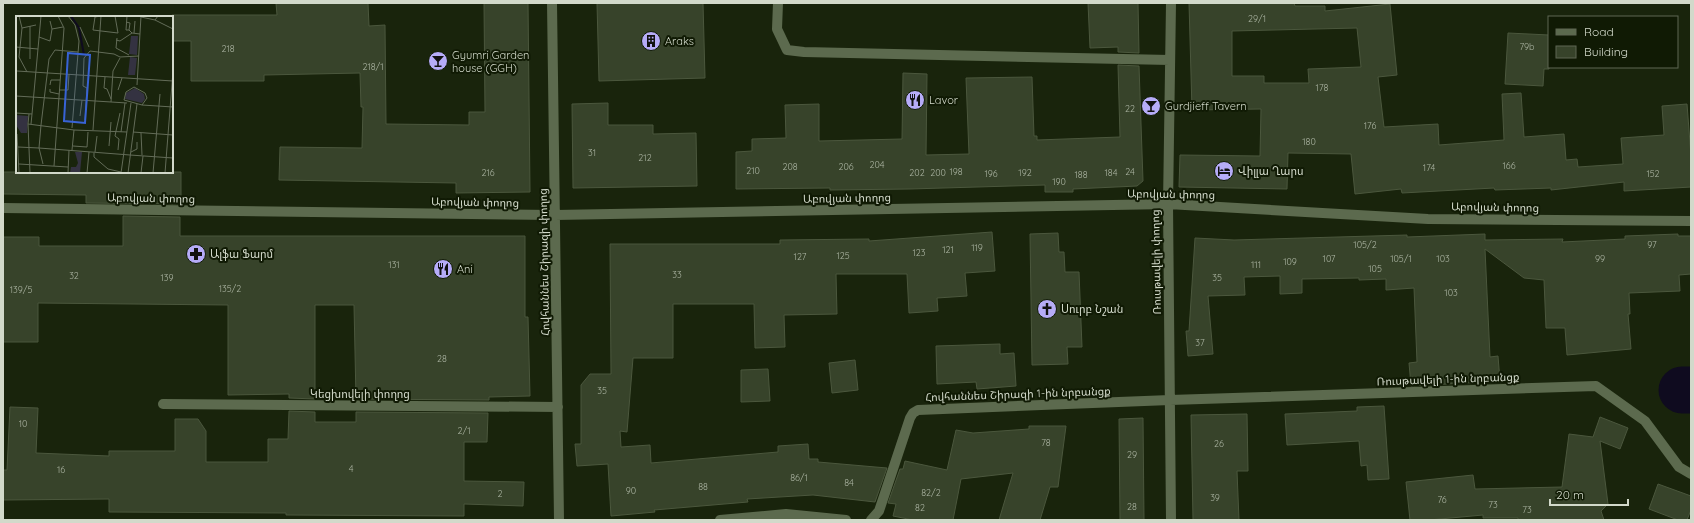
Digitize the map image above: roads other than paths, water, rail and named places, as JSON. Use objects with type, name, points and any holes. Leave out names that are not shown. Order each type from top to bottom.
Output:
[{"type":"street","name":"Հովհաննես Շիրազի փողոց","points":[[552,3],[559,520]]},
{"type":"street","points":[[778,3],[778,29],[787,50],[804,52],[1170,60]]},
{"type":"street","name":"Ռուսթավելի փողոց","points":[[1171,3],[1168,204],[1171,520]]},
{"type":"street","name":"Աբովյան փողոց","points":[[3,208],[555,215],[1168,204],[1428,219],[1691,221]]},
{"type":"street","name":"Ռուսթավելի 1-ին նրբանցք","points":[[1170,400],[1596,386],[1645,421],[1679,467],[1691,474]]},
{"type":"street","name":"Հովհաննես Շիրազի 1-ին նրբանցք","points":[[871,520],[879,511],[910,418],[913,413],[918,410],[1170,400]]},
{"type":"street","name":"Կեցխովելի փողոց","points":[[163,404],[558,407]]},
{"type":"street","points":[[720,520],[786,514],[846,520]]},
{"type":"waterway","points":[[1682,390],[1691,390]]},
{"type":"place","name":"Araks","points":[[651,41]]},
{"type":"place","name":"Gyumri Garden house (GGH)","points":[[438,61]]},
{"type":"place","name":"Lavor","points":[[915,100]]},
{"type":"place","name":"Gurdjieff Tavern","points":[[1151,106]]},
{"type":"place","name":"Վիլլա Ղարս","points":[[1224,171]]},
{"type":"place","name":"Ալֆա Ֆարմ","points":[[196,254]]},
{"type":"place","name":"Ani","points":[[443,269]]},
{"type":"place","name":"Սուրբ Նշան","points":[[1047,309]]}]
